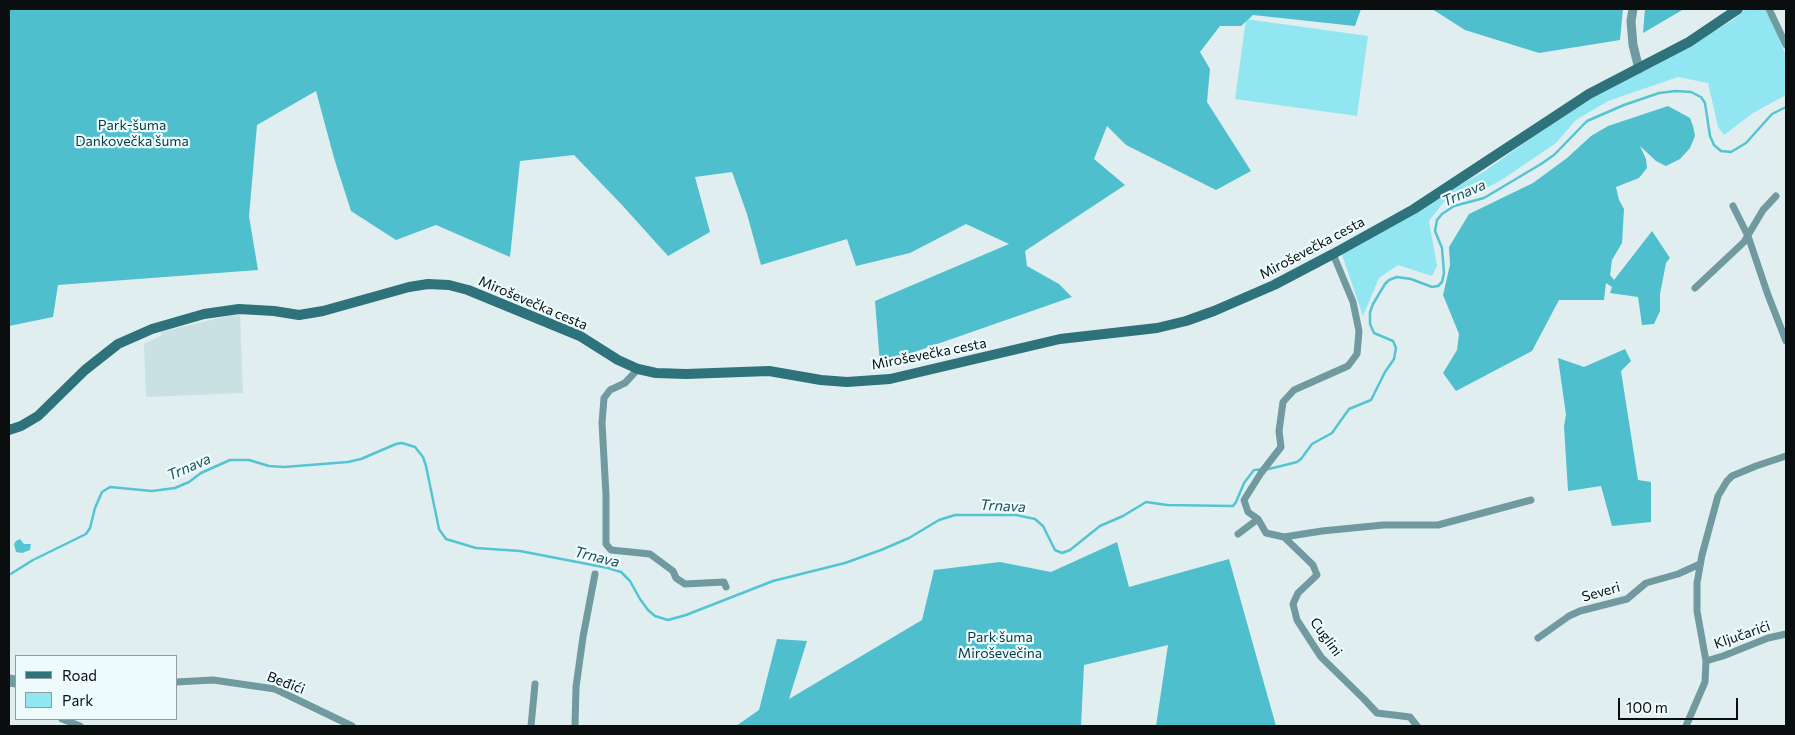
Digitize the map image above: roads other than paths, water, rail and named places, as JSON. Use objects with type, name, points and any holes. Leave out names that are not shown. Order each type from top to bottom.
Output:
[{"type":"main road","name":"Miroševečka cesta","points":[[9,430],[21,426],[38,416],[84,370],[118,344],[152,329],[204,314],[239,309],[299,315],[323,311],[409,287],[428,284],[449,285],[468,290],[580,336],[618,360],[638,369],[656,373],[686,374],[769,371],[821,380],[847,382],[890,379],[1060,339],[1150,329],[1186,321],[1274,285],[1414,209],[1589,94],[1690,42],[1738,9]]},
{"type":"street","points":[[1633,9],[1633,45],[1639,68]]},
{"type":"street","points":[[1769,9],[1786,45]]},
{"type":"street","points":[[1695,288],[1744,242],[1764,210],[1776,196]]},
{"type":"street","points":[[1733,206],[1748,236],[1786,341]]},
{"type":"street","name":"Cuglini","points":[[1333,254],[1353,302],[1359,331],[1357,354],[1348,366],[1294,390],[1283,402],[1279,431],[1281,447],[1263,470],[1244,500],[1248,512],[1258,519],[1266,533],[1284,537],[1313,565],[1317,575],[1298,594],[1293,604],[1297,620],[1321,657],[1377,713],[1410,717],[1417,726]]},
{"type":"street","points":[[638,369],[625,382],[610,390],[604,398],[602,423],[606,495],[606,544],[611,550],[650,554],[673,571],[676,578],[685,584],[724,582],[726,587]]},
{"type":"street","points":[[1686,726],[1705,682],[1706,661],[1698,611],[1697,583],[1700,564],[1718,496],[1732,476],[1786,456]]},
{"type":"street","points":[[1284,537],[1322,531],[1383,526],[1438,525],[1531,500]]},
{"type":"street","points":[[1238,534],[1258,519]]},
{"type":"street","name":"Severi","points":[[1538,638],[1569,616],[1580,611],[1627,599],[1646,583],[1678,574],[1700,564]]},
{"type":"street","points":[[575,726],[576,687],[595,574]]},
{"type":"street","name":"Ključarići","points":[[1706,661],[1768,638],[1786,634]]},
{"type":"street","name":"Beđići","points":[[178,682],[213,680],[275,689],[352,726]]},
{"type":"street","points":[[531,726],[535,684]]},
{"type":"street","points":[[65,720],[80,726]]},
{"type":"waterway","name":"Trnava","points":[[9,575],[33,560],[86,534],[90,528],[95,508],[102,492],[110,487],[152,491],[175,488],[189,482],[201,473],[230,460],[249,460],[269,466],[284,467],[348,462],[402,443],[415,447],[423,457],[439,529],[446,539],[476,548],[520,551],[621,572],[630,581],[648,610],[655,616],[668,620],[686,615],[773,581],[845,563],[881,550],[909,538],[939,520],[955,515],[1016,515],[1035,519],[1043,526],[1055,550],[1062,553],[1070,550],[1100,526],[1123,516],[1146,502],[1167,505],[1233,506],[1244,483],[1254,470],[1269,469],[1297,462],[1301,459],[1312,444],[1332,433],[1349,409],[1371,400],[1394,359],[1396,348],[1393,341],[1374,333],[1370,324],[1370,312],[1385,284],[1397,277],[1411,279],[1432,287],[1438,286],[1442,282],[1444,273],[1442,248],[1435,231],[1437,220],[1442,214],[1454,206],[1484,198],[1541,164],[1554,155],[1587,121],[1624,105],[1659,93],[1691,92],[1701,97],[1705,103],[1710,136],[1714,145],[1721,151],[1731,152],[1746,143],[1772,114],[1786,107]]},
{"type":"park label","name":"Park-šuma Dankovečka šuma","points":[[132,134]]},
{"type":"park label","name":"Park šuma Miroševečina","points":[[1000,646]]}]
